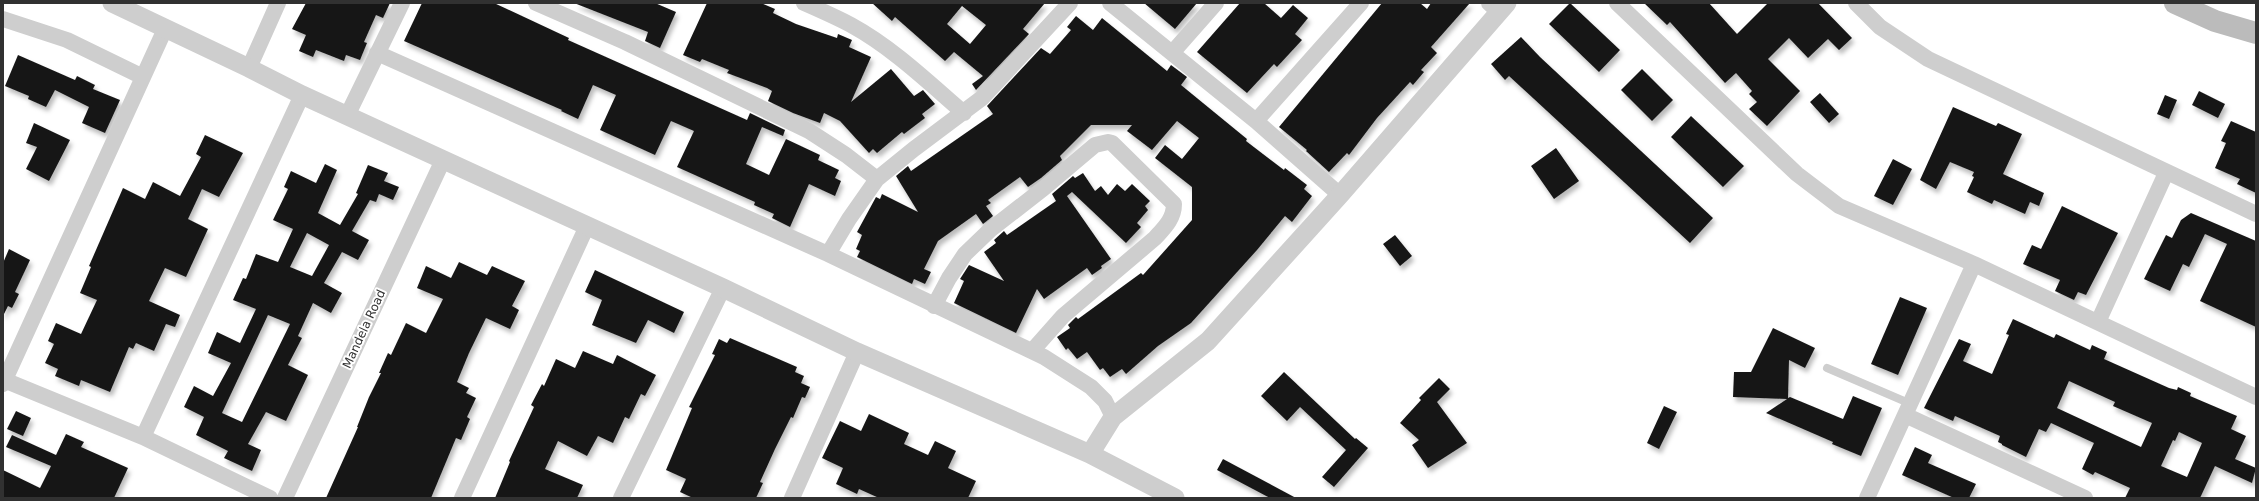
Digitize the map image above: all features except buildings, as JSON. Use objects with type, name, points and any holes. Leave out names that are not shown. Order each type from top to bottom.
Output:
[{"type":"main road","points":[[2175,3],[2215,21],[2256,33]]},
{"type":"street","points":[[112,3],[249,68],[302,96],[723,288],[857,352],[1090,454],[1175,498]]},
{"type":"street","points":[[249,68],[278,3]]},
{"type":"street","points":[[347,116],[402,3]]},
{"type":"street","points":[[536,3],[625,42],[809,131],[846,155],[877,179]]},
{"type":"street","points":[[804,3],[851,25],[877,42],[900,58],[964,113]]},
{"type":"street","points":[[828,254],[849,219],[877,179],[914,149],[964,113],[1004,77],[1070,3]]},
{"type":"street","points":[[1110,3],[1256,121],[1340,195]]},
{"type":"street","points":[[1172,53],[1216,3]]},
{"type":"street","points":[[1256,121],[1361,3]]},
{"type":"street","points":[[1617,3],[1797,174],[1826,198],[1839,206],[1974,264],[2256,397]]},
{"type":"street","points":[[1856,3],[1880,27],[1928,59],[2166,173],[2256,214]]},
{"type":"street","points":[[1090,454],[1114,417],[1208,341],[1340,195],[1498,6]]},
{"type":"street","points":[[3,18],[67,40],[143,77]]},
{"type":"street","points":[[165,29],[4,382],[143,437],[270,498]]},
{"type":"street","points":[[378,53],[828,254],[934,306],[1032,351],[1062,367],[1091,387],[1105,401],[1114,417]]},
{"type":"street","points":[[143,437],[302,96]]},
{"type":"street","points":[[934,306],[949,278],[966,254],[990,230],[1044,188],[1095,145],[1108,142],[1112,143],[1174,204],[1174,211],[1168,223],[1155,238],[1063,316],[1032,351]]},
{"type":"street","name":"Mandela Road","points":[[285,498],[443,160]]},
{"type":"street","points":[[2098,322],[2166,173]]},
{"type":"street","points":[[462,498],[587,226]]},
{"type":"street","points":[[1867,498],[1974,264]]},
{"type":"street","points":[[621,498],[723,288]]},
{"type":"street","points":[[792,498],[857,352]]},
{"type":"street","points":[[1908,410],[2054,491],[2085,498]]},
{"type":"lane","points":[[1827,368],[1908,410]]}]
